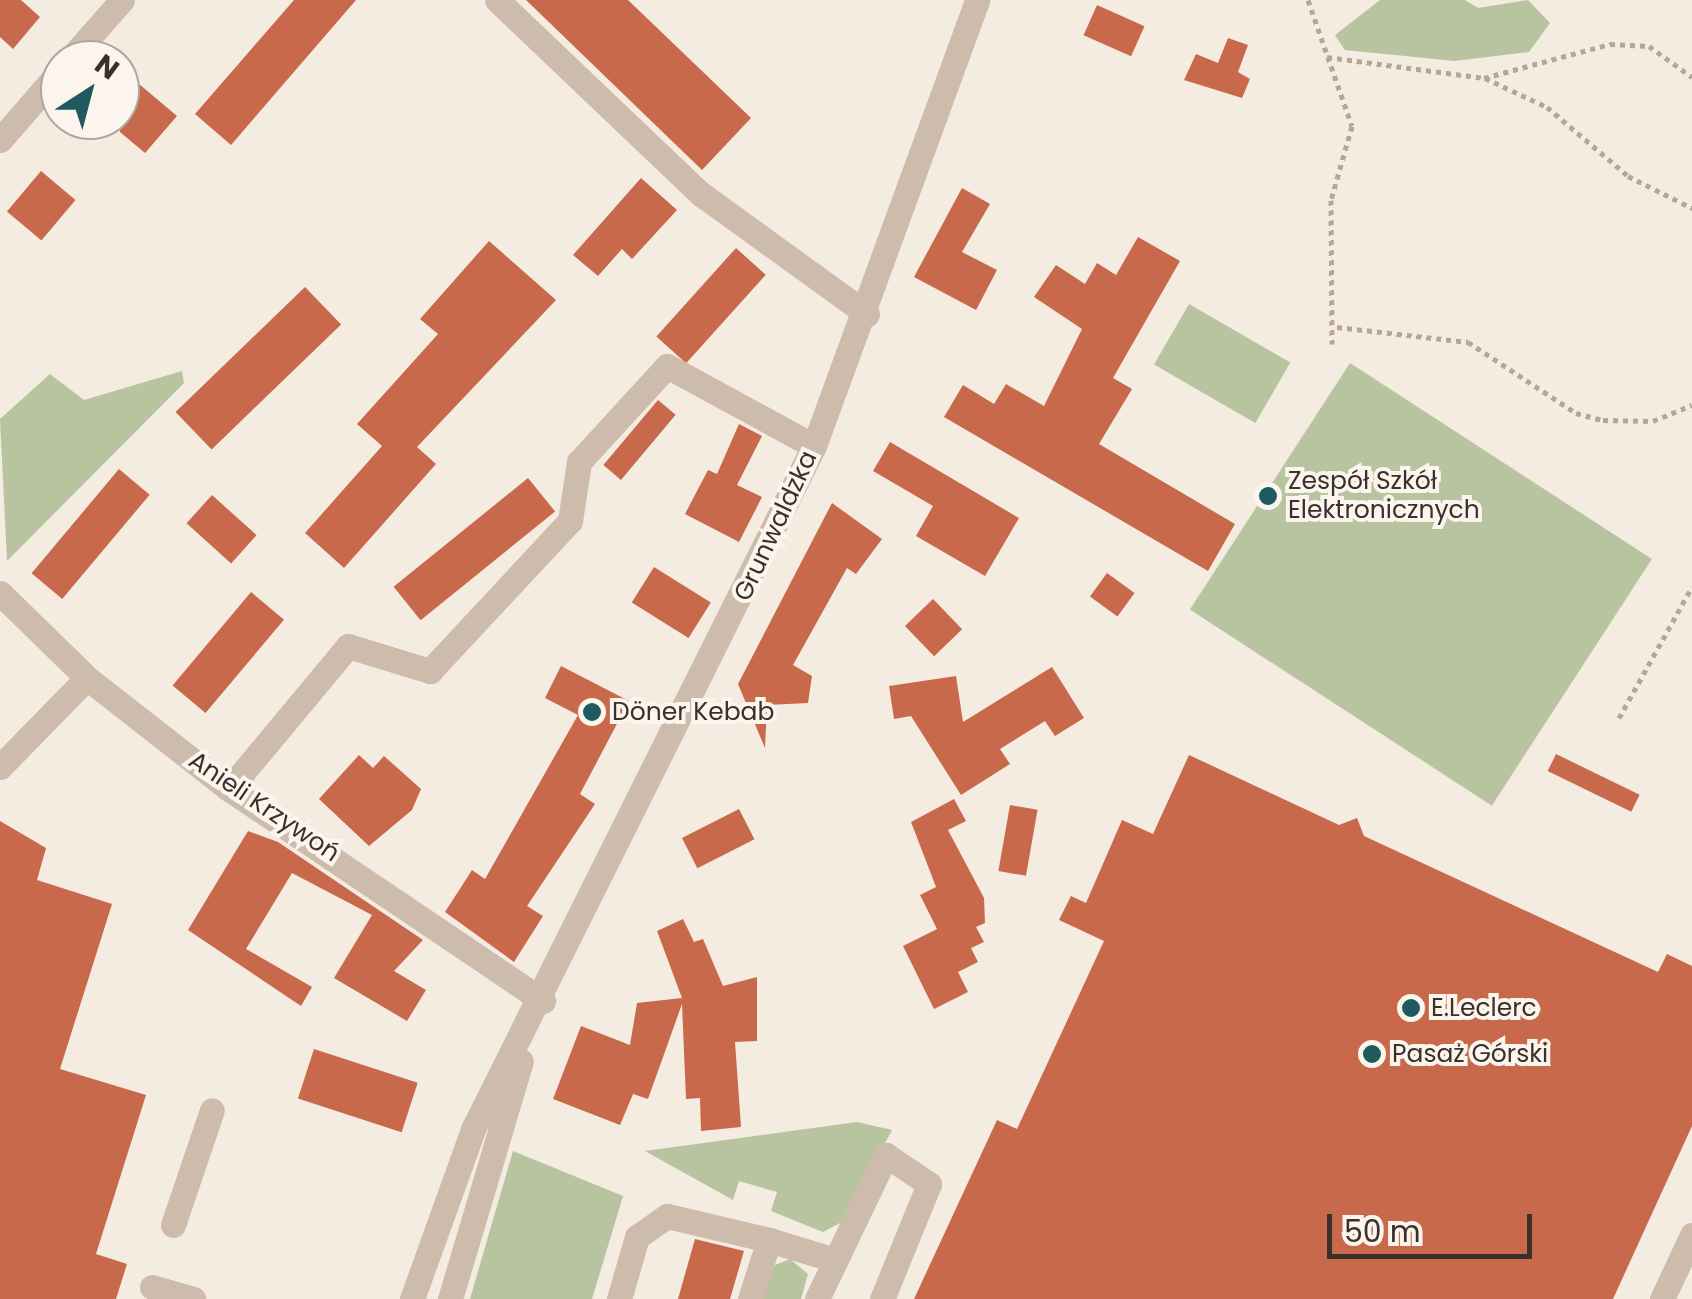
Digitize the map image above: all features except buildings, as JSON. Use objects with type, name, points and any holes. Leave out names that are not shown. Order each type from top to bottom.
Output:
[{"type":"street","points":[[87,40],[122,0]]},
{"type":"street","points":[[497,0],[700,194],[868,314]]},
{"type":"street","name":"Grunwaldzka","points":[[412,1299],[474,1127],[528,1032],[814,446],[868,314],[977,0]]},
{"type":"street","points":[[0,140],[40,94]]},
{"type":"street","points":[[229,789],[348,646],[430,671],[570,521],[579,462],[667,366],[814,446]]},
{"type":"street","name":"Anieli Krzywoń","points":[[0,593],[87,678],[229,789],[543,1001]]},
{"type":"street","points":[[0,767],[87,678]]},
{"type":"street","name":"Grunwaldzka","points":[[450,1299],[508,1139],[528,1032]]},
{"type":"street","points":[[172,1225],[212,1110]]},
{"type":"street","points":[[817,1299],[886,1155],[922,1173],[928,1198],[882,1299]]},
{"type":"street","points":[[618,1299],[637,1237],[684,1213],[836,1260]]},
{"type":"street","points":[[1662,1299],[1692,1235]]},
{"type":"street","points":[[750,1299],[769,1240]]},
{"type":"street","points":[[152,1286],[193,1299]]},
{"type":"path","points":[[1308,0],[1352,126],[1331,200],[1337,326],[1332,344]]},
{"type":"path","points":[[1484,78],[1610,44],[1648,46],[1692,77]]},
{"type":"path","points":[[1327,57],[1484,78],[1547,108],[1628,176],[1692,208]]},
{"type":"path","points":[[1337,326],[1468,342],[1576,413],[1603,420],[1653,421],[1692,406]]},
{"type":"path","points":[[1618,718],[1692,587]]},
{"type":"green space","points":[[1380,0],[1465,0],[1478,8],[1528,0],[1550,23],[1529,52],[1455,61],[1345,50],[1335,35]]},
{"type":"green space","points":[[1189,304],[1290,362],[1255,423],[1154,365]]},
{"type":"green space","points":[[1350,363],[1652,559],[1492,806],[1190,610]]},
{"type":"green space","points":[[182,371],[184,383],[7,561],[0,419],[50,374],[84,400]]},
{"type":"green space","points":[[857,1122],[892,1130],[842,1222],[823,1232],[771,1211],[777,1192],[739,1181],[733,1200],[645,1151]]},
{"type":"green space","points":[[513,1151],[623,1196],[592,1299],[470,1299]]},
{"type":"green space","points":[[790,1259],[808,1274],[801,1299],[763,1299],[770,1267]]},
{"type":"place","name":"Zespół Szkół Elektronicznych","points":[[1268,496]]},
{"type":"place","name":"Döner Kebab","points":[[592,712]]},
{"type":"place","name":"E.Leclerc","points":[[1411,1008]]},
{"type":"place","name":"Pasaż Górski","points":[[1372,1054]]}]
